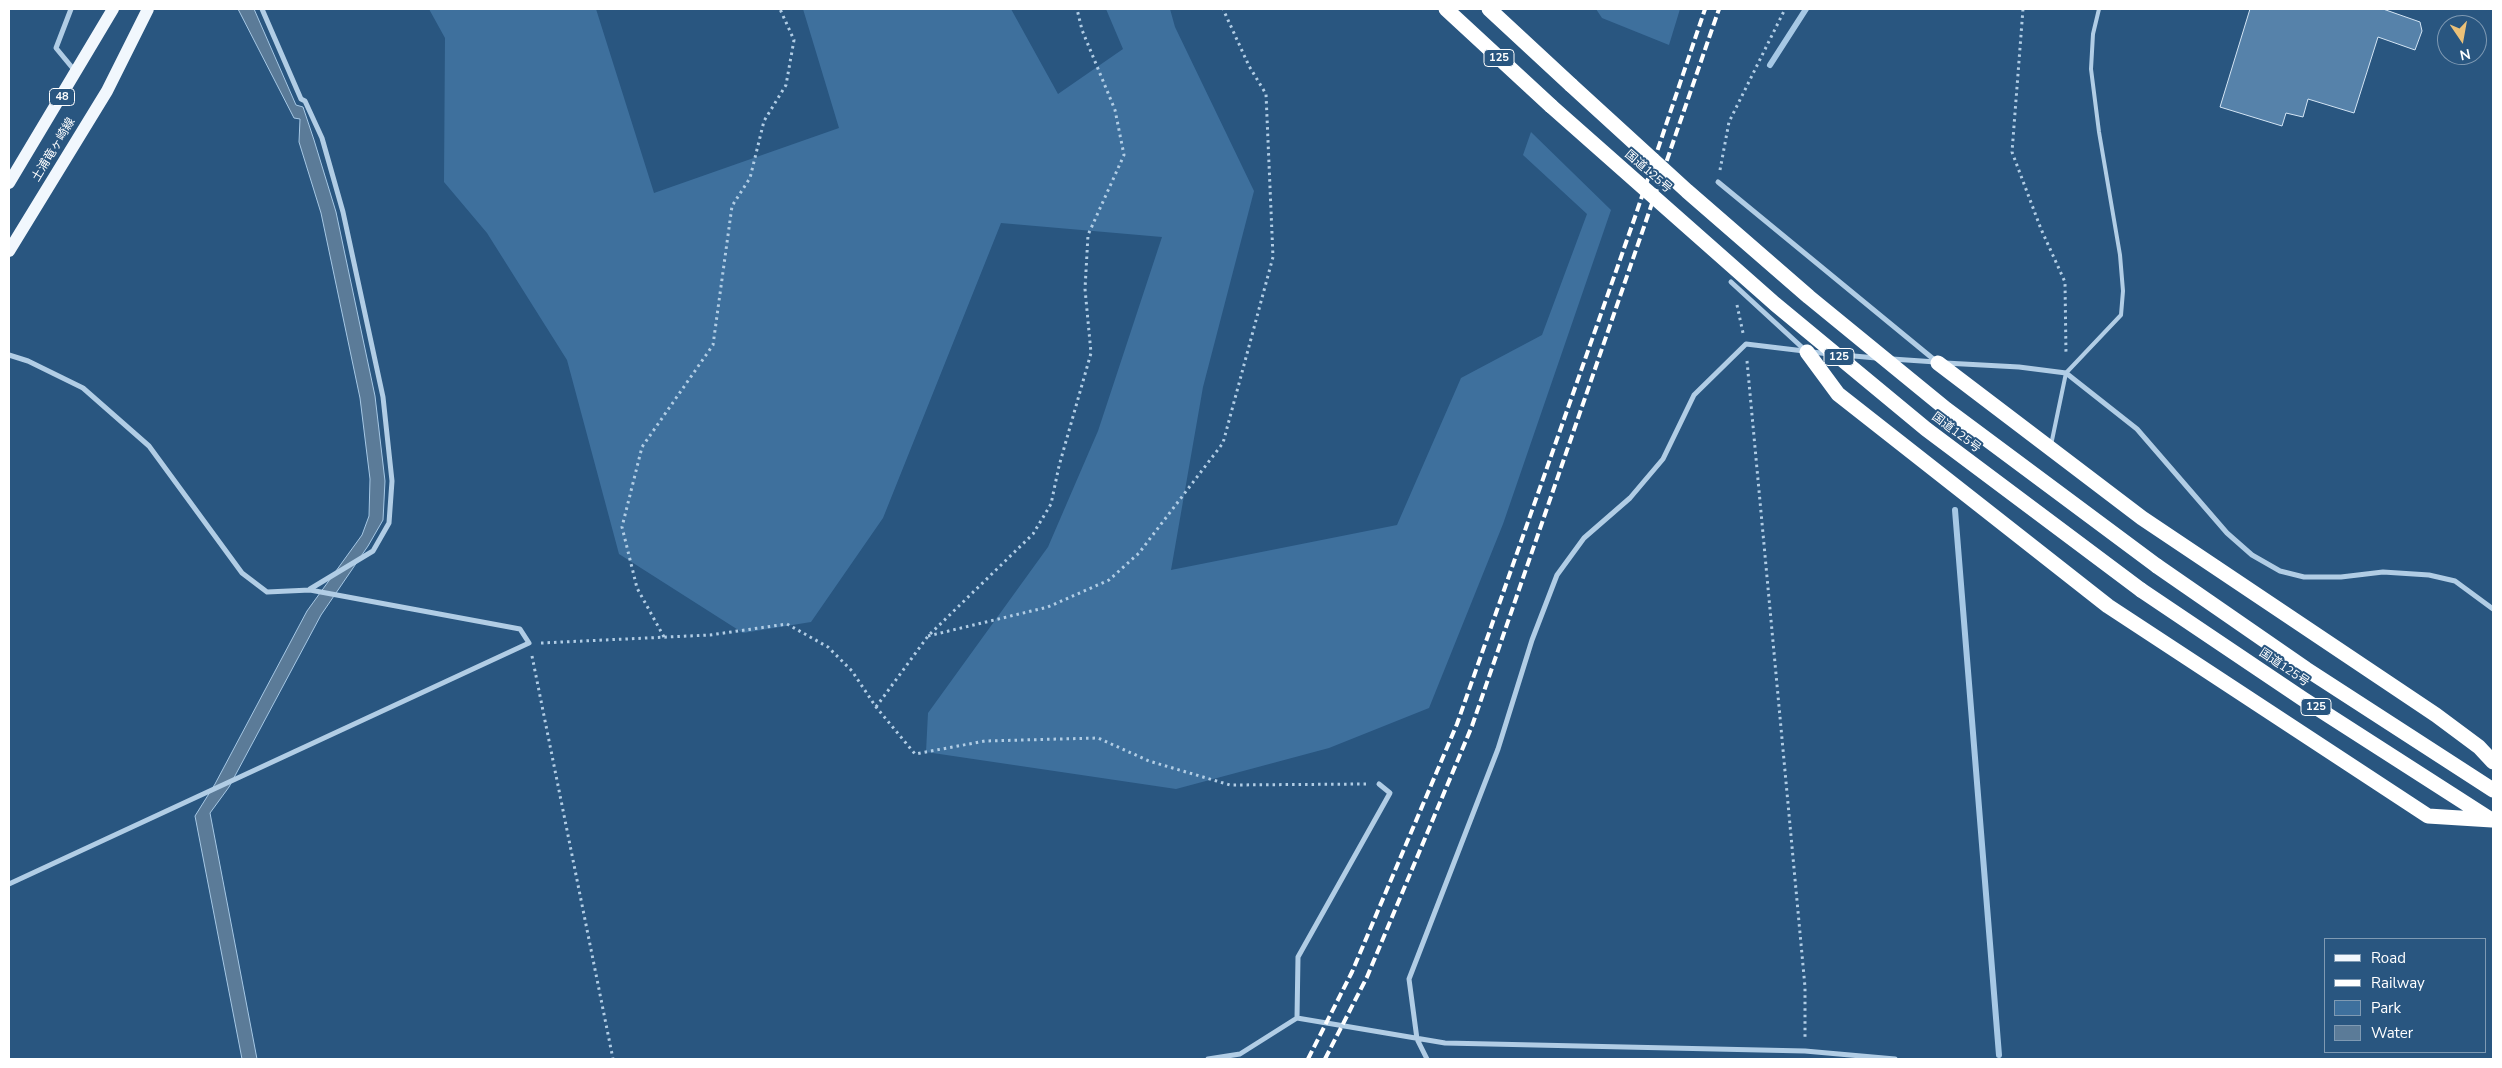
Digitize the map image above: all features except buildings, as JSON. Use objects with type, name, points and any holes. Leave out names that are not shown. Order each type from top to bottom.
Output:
[{"type":"highway","name":"国道125号","points":[[1446,9],[1551,106],[1775,304],[1926,429],[2141,590],[2303,699],[2492,820]]},
{"type":"highway","name":"国道125号","points":[[1489,9],[1687,191],[1809,297],[1946,409],[2157,566],[2306,669],[2493,790]]},
{"type":"highway","points":[[1807,352],[1838,394],[2108,606],[2428,816],[2492,820]]},
{"type":"highway","points":[[1938,363],[2142,518],[2436,715],[2479,747],[2493,762]]},
{"type":"main road","name":"土浦竜ヶ崎線","points":[[9,183],[113,9]]},
{"type":"main road","name":"土浦竜ヶ崎線","points":[[9,251],[107,91],[148,9]]},
{"type":"street","points":[[71,9],[56,48],[76,73]]},
{"type":"street","points":[[262,9],[301,99],[305,100],[322,138],[343,212],[383,397],[392,481],[389,523],[373,551],[310,590]]},
{"type":"street","points":[[1718,182],[1938,363]]},
{"type":"street","points":[[1732,282],[1807,352]]},
{"type":"street","points":[[1427,1058],[1417,1039],[1409,979],[1498,749],[1532,640],[1557,575],[1584,538],[1630,498],[1663,459],[1694,395],[1746,344],[1807,352],[1938,363],[2019,367],[2066,373],[2137,429],[2227,533],[2252,555],[2280,571],[2304,576],[2341,577],[2383,572],[2429,575],[2455,581],[2493,609]]},
{"type":"street","points":[[9,356],[28,361],[83,388],[149,446],[242,573],[267,592],[310,590],[520,629],[529,643],[9,884]]},
{"type":"street","points":[[1297,1018],[1298,957],[1390,793],[1379,784]]},
{"type":"street","points":[[1208,1059],[1240,1054],[1297,1018],[1445,1043],[1805,1051],[1895,1059]]},
{"type":"lane","points":[[2051,448],[2066,373],[2121,315],[2123,291],[2120,255],[2099,132],[2091,69],[2093,34],[2098,9]]},
{"type":"path","points":[[664,637],[637,588],[622,526],[642,447],[713,345],[732,206],[750,178],[764,121],[786,85],[794,40],[780,9]]},
{"type":"path","points":[[876,707],[928,636],[1033,534],[1051,504],[1059,466],[1091,353],[1085,289],[1088,235],[1124,155],[1115,110],[1082,30],[1077,9]]},
{"type":"path","points":[[928,636],[1048,607],[1109,580],[1139,553],[1223,443],[1273,257],[1266,94],[1249,66],[1223,9]]},
{"type":"path","points":[[1718,182],[1729,122],[1785,9]]},
{"type":"path","points":[[2023,9],[2012,152],[2041,229],[2065,282],[2066,373]]},
{"type":"path","points":[[1746,344],[1805,987],[1805,1051]]},
{"type":"path","points":[[613,1059],[529,643],[598,638],[710,635],[787,624],[828,647],[852,672],[876,707],[915,754],[984,741],[1098,738],[1149,761],[1230,785],[1379,784]]},
{"type":"green space","points":[[429,9],[596,9],[654,193],[839,128],[803,9],[1011,9],[1058,94],[1123,49],[1106,9],[1170,9],[1175,27],[1254,191],[1203,387],[1171,570],[1397,525],[1461,378],[1542,335],[1587,214],[1523,155],[1531,132],[1611,210],[1503,524],[1429,708],[1329,748],[1176,789],[926,752],[928,713],[1048,547],[1098,431],[1162,237],[1001,223],[883,518],[811,622],[743,633],[619,554],[567,360],[487,233],[444,182],[445,38]]},
{"type":"green space","points":[[1596,9],[1680,9],[1669,45],[1602,18]]},
{"type":"water","points":[[238,9],[254,9],[296,105],[303,107],[314,140],[336,212],[375,396],[385,481],[383,520],[368,546],[321,615],[229,787],[210,813],[257,1059],[242,1059],[195,816],[215,784],[307,611],[362,535],[369,516],[370,479],[360,398],[321,213],[299,142],[300,119],[294,118]]},
{"type":"waterway","points":[[1770,65],[1806,9]]},
{"type":"waterway","points":[[1955,510],[1999,1055]]},
{"type":"railway","points":[[1308,1059],[1352,972],[1457,724],[1635,217],[1705,9]]},
{"type":"railway","points":[[1325,1059],[1367,977],[1472,726],[1719,9]]}]
